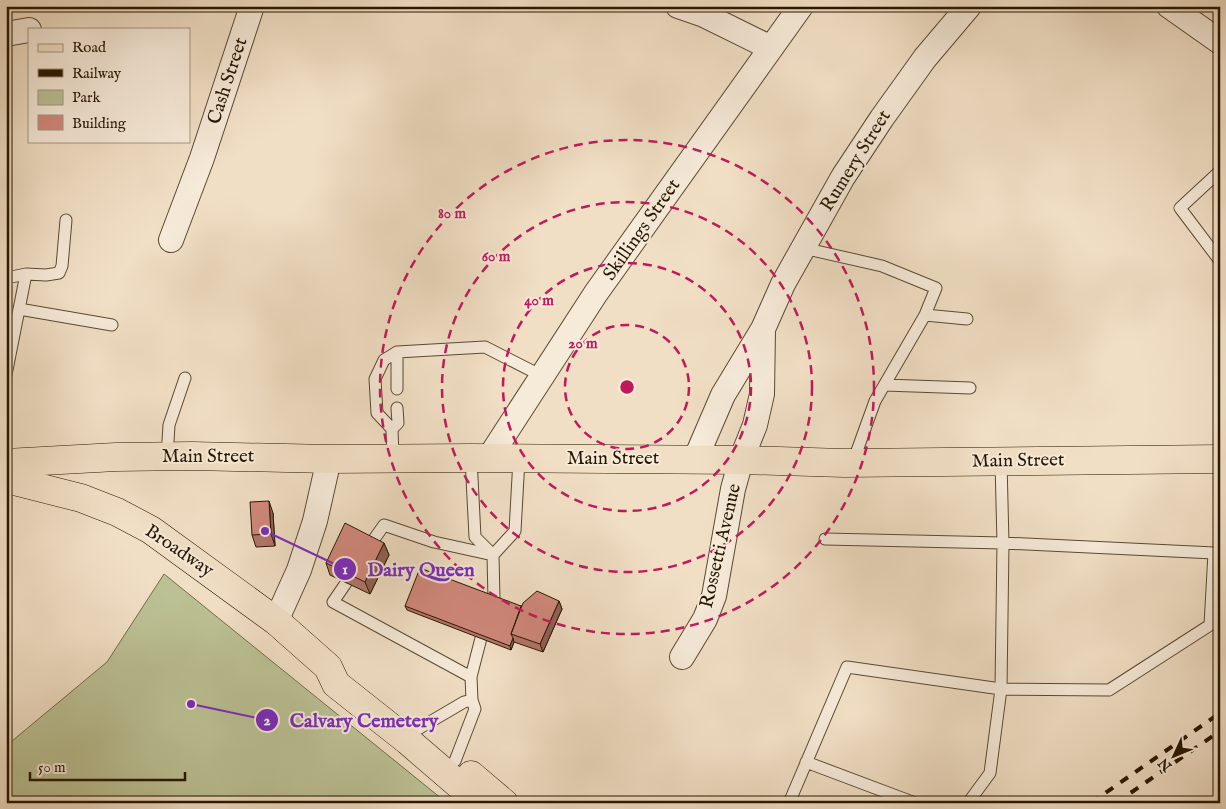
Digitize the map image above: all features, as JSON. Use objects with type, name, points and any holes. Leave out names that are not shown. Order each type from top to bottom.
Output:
[{"type":"main road","name":"Main Street","points":[[6,463],[167,456],[329,459],[741,460],[852,463],[1220,459]]},
{"type":"main road","name":"Broadway","points":[[6,479],[62,492],[117,512],[150,530],[276,621],[328,667],[336,684],[408,741],[480,803]]},
{"type":"main road","name":"Broadway","points":[[328,667],[342,669],[418,729],[504,803]]},
{"type":"street","name":"Cash Street","points":[[171,240],[202,158],[252,6]]},
{"type":"street","points":[[678,6],[704,15],[771,48]]},
{"type":"street","name":"Skillings Street","points":[[480,458],[542,376],[596,293],[801,6]]},
{"type":"street","name":"Rumery Street","points":[[695,460],[723,395],[763,329],[783,284],[843,177],[925,58],[969,6]]},
{"type":"street","points":[[1170,6],[1220,42]]},
{"type":"street","points":[[6,34],[28,30]]},
{"type":"street","name":"Rumery Street","points":[[741,460],[755,425],[762,394],[763,329]]},
{"type":"street","points":[[276,621],[299,570],[315,521],[329,459]]},
{"type":"street","name":"Rossetti Avenue","points":[[682,657],[705,619],[714,596],[733,489],[741,460]]},
{"type":"lane","points":[[1220,171],[1180,208],[1220,261]]},
{"type":"lane","points":[[6,278],[26,274],[46,275],[59,273],[62,266],[66,220]]},
{"type":"lane","points":[[803,248],[882,266],[936,288],[925,315],[875,401],[852,463]]},
{"type":"lane","points":[[6,375],[9,343],[19,309],[26,274]]},
{"type":"lane","points":[[19,309],[112,325]]},
{"type":"lane","points":[[925,315],[967,318]]},
{"type":"lane","points":[[394,458],[392,428],[377,413],[375,379],[384,360],[397,352],[485,347],[542,376]]},
{"type":"lane","points":[[397,352],[397,389]]},
{"type":"lane","points":[[167,456],[168,425],[185,378]]},
{"type":"lane","points":[[885,385],[970,388]]},
{"type":"lane","points":[[392,428],[398,423],[397,408]]},
{"type":"lane","points":[[480,458],[475,537],[493,555],[494,600]]},
{"type":"lane","points":[[493,555],[516,532],[518,460]]},
{"type":"lane","points":[[968,803],[990,773],[1001,689],[1001,462]]},
{"type":"lane","points":[[370,545],[384,525],[434,542],[493,555]]},
{"type":"lane","points":[[788,803],[848,667],[1001,689],[1109,690],[1210,625],[1214,553],[1002,543],[825,539]]},
{"type":"lane","points":[[346,583],[333,602],[471,677]]},
{"type":"lane","points":[[456,761],[475,709],[472,700],[471,677],[481,638]]},
{"type":"lane","points":[[418,729],[464,702],[472,700]]},
{"type":"lane","points":[[806,762],[915,803]]},
{"type":"green space","points":[[164,574],[447,803],[6,803],[6,746],[107,662]]},
{"type":"building","points":[[269,501],[271,534],[252,535],[250,502]]},
{"type":"building","points":[[345,523],[384,543],[365,582],[326,563]]},
{"type":"building","points":[[420,568],[521,606],[511,634],[513,638],[510,646],[405,606]]},
{"type":"building","points":[[537,591],[559,601],[540,644],[511,634],[523,603]]},
{"type":"railway","points":[[1091,803],[1220,713]]},
{"type":"railway","points":[[1116,803],[1220,731]]},
{"type":"place","name":"Dairy Queen","points":[[265,531]]},
{"type":"place","name":"Calvary Cemetery","points":[[191,704]]}]
